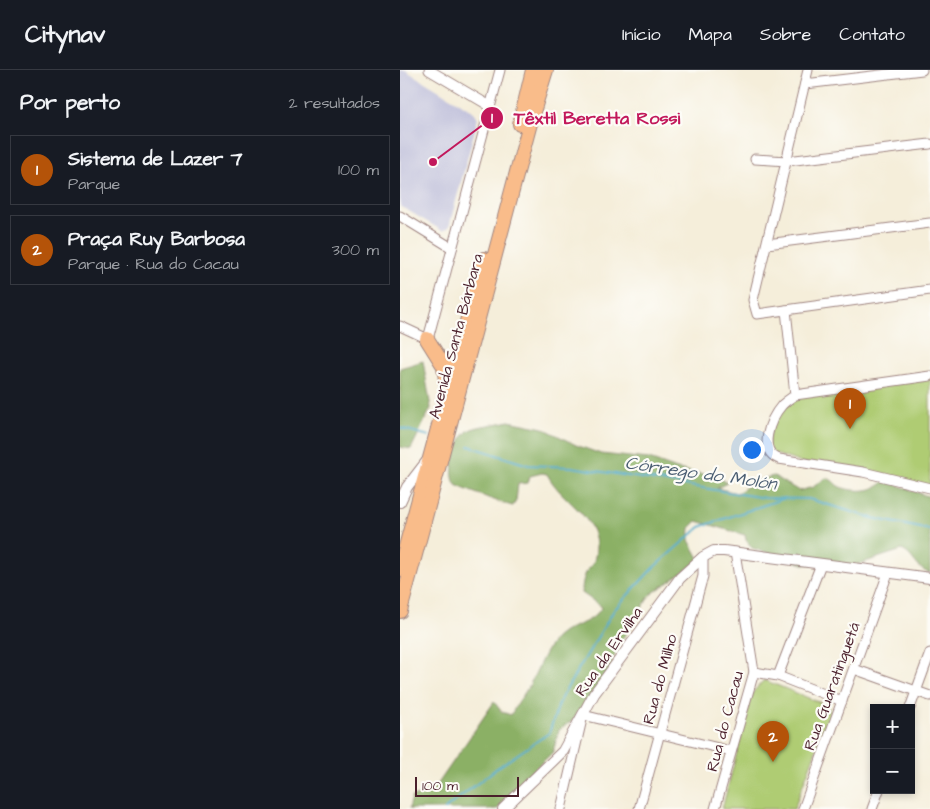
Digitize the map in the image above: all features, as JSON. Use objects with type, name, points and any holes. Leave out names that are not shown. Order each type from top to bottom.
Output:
[{"type":"main road","name":"Avenida Santa Bárbara","points":[[400,569],[533,70]]},
{"type":"main road","name":"Avenida Santa Bárbara","points":[[400,610],[532,112],[546,70]]},
{"type":"main road","points":[[427,339],[444,366],[447,395]]},
{"type":"street","points":[[429,70],[490,106]]},
{"type":"street","points":[[400,326],[427,339],[500,70]]},
{"type":"street","points":[[808,70],[753,300],[757,314],[930,290]]},
{"type":"street","points":[[805,84],[922,70]]},
{"type":"street","points":[[755,159],[786,161],[930,144]]},
{"type":"street","points":[[400,216],[452,248]]},
{"type":"street","points":[[767,244],[930,223]]},
{"type":"street","points":[[786,310],[795,395]]},
{"type":"street","points":[[930,376],[795,395],[783,405],[774,418],[766,440],[767,451],[771,456],[779,459],[863,472],[930,488]]},
{"type":"street","points":[[400,502],[404,486],[431,457]]},
{"type":"street","points":[[702,557],[714,551],[735,552],[930,578]]},
{"type":"street","name":"Rua do Cacau","points":[[715,809],[754,672],[735,552]]},
{"type":"street","name":"Rua da Ervilha","points":[[503,809],[563,751],[607,676],[680,578],[702,557]]},
{"type":"street","name":"Rua do Milho","points":[[639,809],[703,576],[702,557]]},
{"type":"street","points":[[778,676],[821,564]]},
{"type":"street","name":"Rua Guaratinguetá","points":[[803,809],[888,573]]},
{"type":"street","points":[[911,704],[930,653]]},
{"type":"street","points":[[854,669],[930,696]]},
{"type":"street","points":[[754,672],[778,676],[842,701]]},
{"type":"street","points":[[561,809],[583,715],[731,751]]},
{"type":"street","points":[[872,809],[878,794]]},
{"type":"shaded area","points":[[400,70],[405,70],[474,112],[478,118],[449,227],[443,231],[400,206]]},
{"type":"green space","points":[[423,361],[431,408],[411,449],[400,447],[400,368]]},
{"type":"green space","points":[[930,376],[930,487],[799,462],[767,451],[774,418],[795,395]]},
{"type":"green space","points":[[509,421],[543,428],[576,445],[601,454],[649,459],[677,469],[718,477],[727,483],[717,488],[737,493],[758,480],[774,476],[799,491],[813,487],[826,478],[840,487],[864,490],[882,484],[886,479],[882,474],[900,486],[930,497],[930,573],[921,569],[902,550],[853,566],[803,564],[752,548],[745,535],[697,521],[690,528],[689,540],[700,560],[650,595],[618,646],[610,668],[573,720],[559,730],[553,752],[519,784],[498,809],[409,809],[412,797],[433,791],[494,702],[502,712],[511,715],[556,638],[567,630],[588,621],[602,607],[582,593],[585,576],[594,561],[596,546],[594,534],[589,523],[554,485],[547,474],[542,473],[530,476],[528,483],[518,484],[516,501],[513,506],[456,485],[453,480],[454,456],[464,435],[471,429]]},
{"type":"green space","points":[[764,680],[826,705],[830,710],[829,716],[794,809],[722,809],[753,692]]},
{"type":"waterway","points":[[400,428],[429,436]]},
{"type":"waterway","name":"Córrego do Molón","points":[[469,446],[528,465],[572,467],[765,498],[809,499],[872,518],[930,530]]},
{"type":"waterway","points":[[445,809],[497,768],[549,733],[561,698],[614,610],[653,568],[700,527],[785,498]]},
{"type":"place","name":"Têxtil Beretta Rossi","points":[[433,162]]},
{"type":"place","name":"Sistema de Lazer 7","points":[[850,429]]},
{"type":"place","name":"Praça Ruy Barbosa","points":[[773,762]]}]
